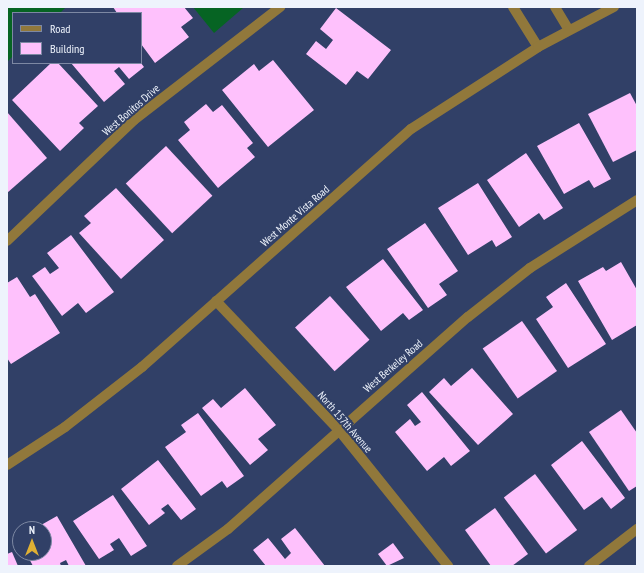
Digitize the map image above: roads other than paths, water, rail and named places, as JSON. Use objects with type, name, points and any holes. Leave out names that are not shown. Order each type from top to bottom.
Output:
[{"type":"street","name":"West Bonitos Drive","points":[[7,241],[134,120],[280,7]]},
{"type":"street","points":[[513,7],[538,46]]},
{"type":"street","points":[[555,7],[568,29]]},
{"type":"street","name":"West Monte Vista Road","points":[[7,465],[65,427],[142,367],[411,129],[538,46],[568,29],[614,7]]},
{"type":"street","name":"West Berkeley Road","points":[[177,566],[228,529],[338,429],[530,268],[637,200]]},
{"type":"street","name":"North 157th Avenue","points":[[216,301],[338,429],[448,566]]},
{"type":"street","points":[[589,566],[637,529]]}]
